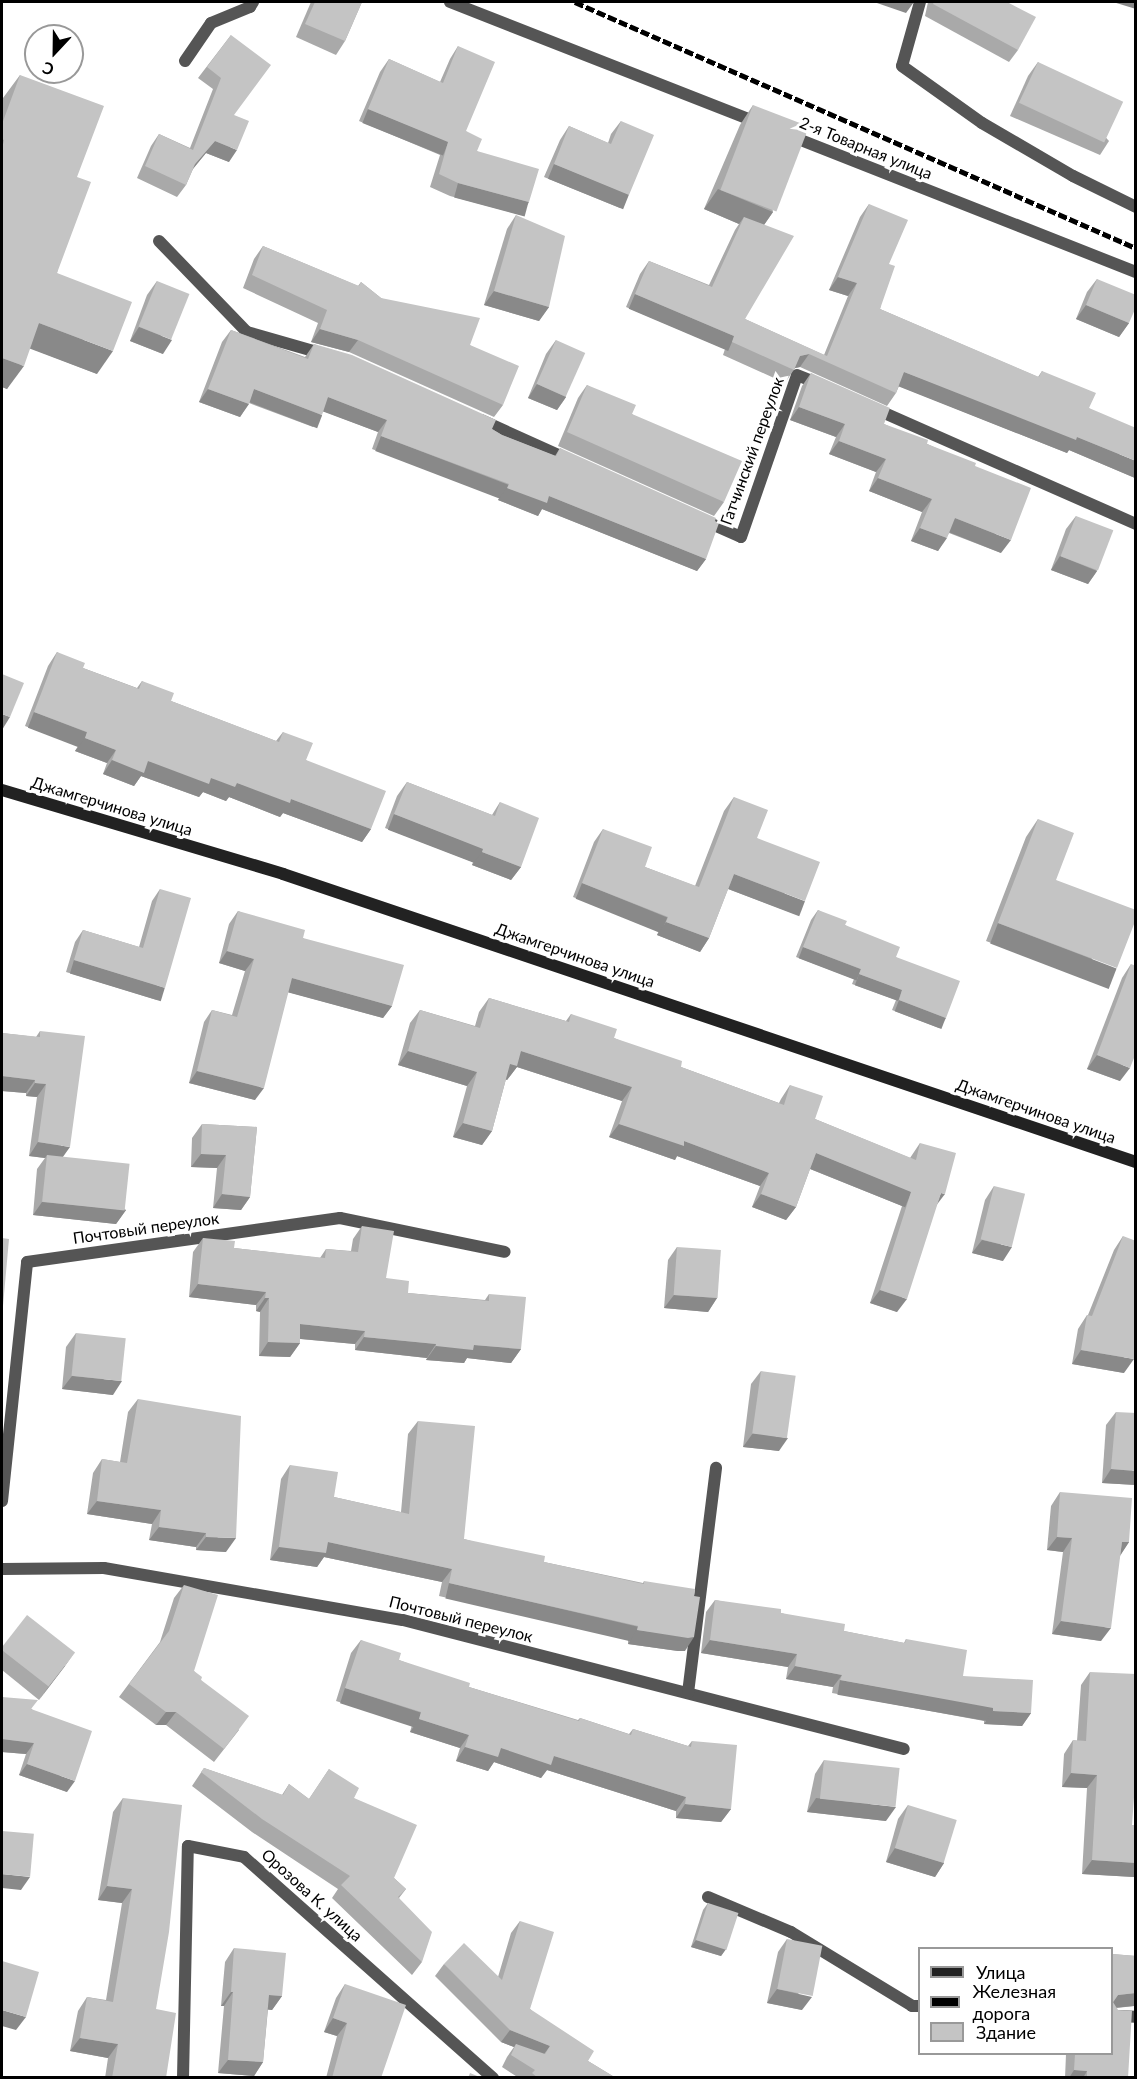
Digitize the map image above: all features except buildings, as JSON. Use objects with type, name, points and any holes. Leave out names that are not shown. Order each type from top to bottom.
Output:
[{"type":"street","points":[[185,61],[211,23],[250,7],[253,2]]},
{"type":"street","name":"2-я Товарная улица","points":[[450,2],[1136,272]]},
{"type":"street","points":[[920,2],[902,66],[982,123],[1074,176],[1136,207]]},
{"type":"street","points":[[159,241],[247,332],[335,357]]},
{"type":"street","name":"Гатчинский переулок","points":[[698,518],[741,537],[797,375],[830,389]]},
{"type":"street","points":[[863,404],[1136,524]]},
{"type":"street","points":[[474,417],[580,465]]},
{"type":"street","name":"Джамгерчинова улица","points":[[2,790],[283,874],[1136,1162]]},
{"type":"street","name":"Почтовый переулок","points":[[2,1501],[27,1262],[340,1218],[505,1252]]},
{"type":"street","points":[[688,1694],[716,1468]]},
{"type":"street","name":"Почтовый переулок","points":[[2,1569],[104,1568],[403,1620],[904,1749]]},
{"type":"street","name":"Орозова К. улица","points":[[183,2078],[189,1846],[244,1857],[493,2078]]},
{"type":"street","points":[[708,1897],[791,1932],[912,2006],[918,2006]]},
{"type":"street","points":[[1113,2016],[1136,2017]]},
{"type":"railway","points":[[575,2],[1136,248]]}]
